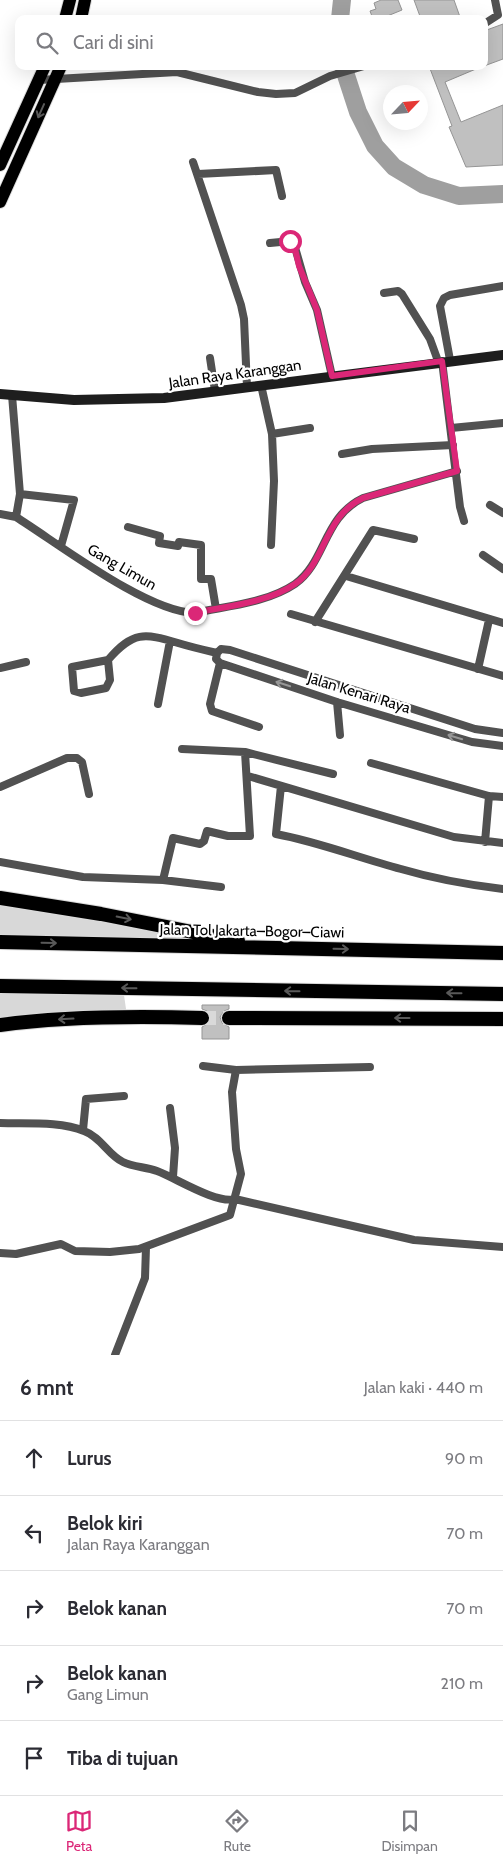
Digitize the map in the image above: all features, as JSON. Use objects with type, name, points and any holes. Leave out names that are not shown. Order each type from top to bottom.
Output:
[{"type":"highway","points":[[0,898],[101,914],[275,948]]},
{"type":"highway","name":"Jalan Tol Jakarta–Bogor–Ciawi","points":[[0,942],[503,952]]},
{"type":"highway","points":[[0,986],[503,994]]},
{"type":"highway","points":[[0,1025],[34,1020],[127,1016],[202,1018]]},
{"type":"highway","points":[[229,1018],[503,1019]]},
{"type":"main road","points":[[66,15],[70,0]]},
{"type":"main road","points":[[82,15],[85,0]]},
{"type":"main road","points":[[0,165],[43,70]]},
{"type":"main road","points":[[0,202],[58,72]]},
{"type":"street","points":[[488,21],[498,15],[495,0]]},
{"type":"street","points":[[39,80],[58,72],[177,72],[258,92],[276,94],[294,93],[306,89],[330,76],[350,70]]},
{"type":"street","points":[[194,162],[241,305],[244,319],[247,387]]},
{"type":"street","points":[[198,174],[276,170],[282,196]]},
{"type":"street","points":[[270,244],[290,241],[294,244],[299,266],[317,310],[332,376]]},
{"type":"street","points":[[464,521],[460,507],[451,428],[440,306],[444,298],[450,294],[503,286]]},
{"type":"street","points":[[384,293],[395,291],[402,294],[444,361]]},
{"type":"street","name":"Jalan Raya Karanggan","points":[[0,394],[74,400],[164,398],[503,355]]},
{"type":"street","points":[[210,358],[215,391]]},
{"type":"street","points":[[261,385],[272,434],[274,481],[271,545]]},
{"type":"street","points":[[12,395],[20,494],[16,517]]},
{"type":"street","points":[[451,428],[503,423]]},
{"type":"street","points":[[272,434],[310,428]]},
{"type":"street","points":[[342,454],[372,449],[453,444]]},
{"type":"street","name":"Gang Limun","points":[[0,514],[16,517],[138,596],[184,613],[216,609],[266,596],[296,584],[310,569],[337,518],[350,504],[363,498],[457,471]]},
{"type":"street","points":[[20,494],[74,500],[60,546]]},
{"type":"street","points":[[490,506],[503,513]]},
{"type":"street","points":[[128,528],[160,536],[158,543],[178,546],[179,542],[201,545],[201,579],[211,579],[216,609]]},
{"type":"street","points":[[315,622],[346,576],[373,530],[414,539]]},
{"type":"street","points":[[483,555],[503,569]]},
{"type":"street","points":[[346,576],[503,623]]},
{"type":"street","points":[[291,614],[503,676]]},
{"type":"street","points":[[478,668],[489,620]]},
{"type":"street","name":"Jalan Kenari Raya","points":[[108,660],[118,649],[132,639],[146,636],[160,637],[217,653],[222,649],[230,650],[475,729],[503,733]]},
{"type":"street","points":[[158,704],[170,641]]},
{"type":"street","points":[[217,653],[216,659],[220,663],[210,704],[212,710],[259,727]]},
{"type":"street","points":[[108,660],[110,680],[106,688],[81,693],[74,691],[72,667],[108,660]]},
{"type":"street","points":[[0,668],[26,662]]},
{"type":"street","name":"Jalan Kenari Raya","points":[[220,663],[337,702],[472,742],[503,746]]},
{"type":"street","points":[[337,702],[340,735]]},
{"type":"street","points":[[182,749],[245,752],[333,774]]},
{"type":"street","points":[[163,880],[173,838],[200,844],[204,841],[207,831],[228,836],[250,836],[245,752]]},
{"type":"street","points":[[0,787],[62,760],[78,758],[82,762],[89,794]]},
{"type":"street","points":[[371,763],[489,796],[503,797]]},
{"type":"street","points":[[248,776],[454,837],[503,843]]},
{"type":"street","points":[[281,786],[276,834],[297,838],[402,870],[462,884],[503,889]]},
{"type":"street","points":[[485,842],[489,796]]},
{"type":"street","points":[[0,862],[83,877],[163,880],[221,887]]},
{"type":"street","points":[[203,1066],[236,1070],[370,1067]]},
{"type":"street","points":[[0,1253],[16,1254],[61,1244],[75,1251],[128,1250],[146,1246],[226,1218],[232,1212],[241,1174],[236,1149],[232,1092],[236,1070]]},
{"type":"street","points":[[83,1130],[86,1099],[124,1096]]},
{"type":"street","points":[[170,1108],[175,1148],[173,1177]]},
{"type":"street","points":[[0,1124],[34,1124],[83,1130],[98,1138],[124,1162],[173,1177],[207,1194],[229,1201],[235,1199],[414,1240],[503,1247]]},
{"type":"street","points":[[116,1355],[146,1278],[146,1246]]},
{"type":"shaded area","points":[[0,899],[275,948],[0,942]]},
{"type":"shaded area","points":[[0,986],[123,988],[127,1016],[0,1025]]},
{"type":"building","points":[[381,0],[398,0],[402,10],[390,15],[372,15],[370,11],[376,9],[374,3]]},
{"type":"building","points":[[414,0],[454,0],[459,15],[420,15]]},
{"type":"building","points":[[503,24],[503,59],[488,65],[488,30]]},
{"type":"building","points":[[431,70],[474,70],[445,82],[461,122],[503,105],[503,165],[466,167],[449,127],[452,126]]},
{"type":"building","points":[[202,1005],[229,1005],[229,1009],[224,1011],[220,1017],[222,1023],[229,1027],[229,1039],[202,1039],[202,1027],[209,1023],[211,1018],[207,1011],[202,1009]]},
{"type":"waterway","points":[[340,15],[342,0]]},
{"type":"waterway","points":[[344,70],[358,112],[375,146],[394,167],[424,185],[459,196],[503,194]]},
{"type":"tunnel","points":[[202,1018],[229,1018]]},
{"type":"route","points":[[195,613],[238,605],[296,584],[310,569],[337,518],[350,504],[363,498],[457,471],[442,361],[332,376],[317,310],[304,282],[294,244],[290,241]]}]
